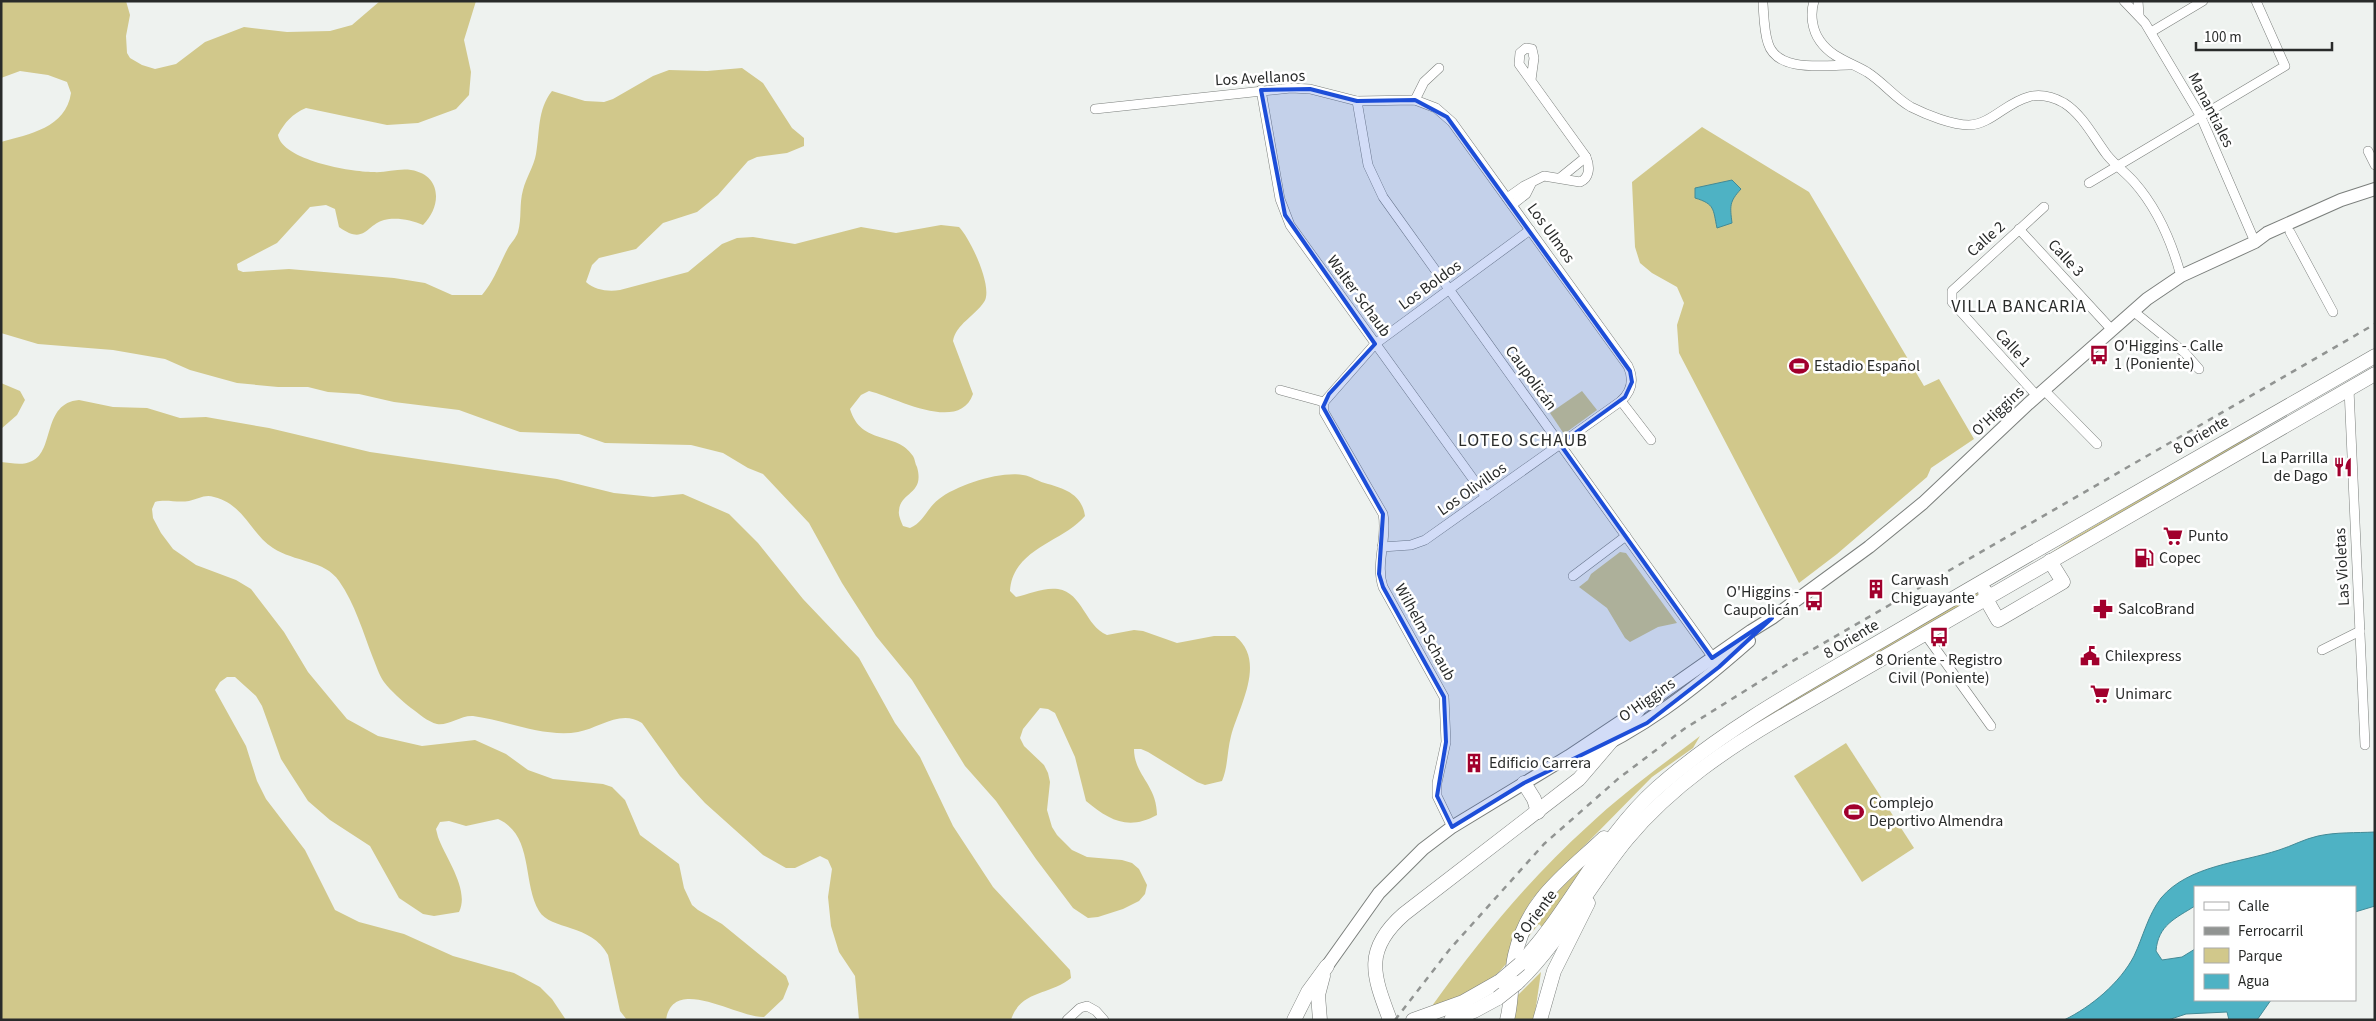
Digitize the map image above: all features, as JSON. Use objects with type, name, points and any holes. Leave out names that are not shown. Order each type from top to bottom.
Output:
[{"type":"main road","name":"O'Higgins","points":[[1524,783],[1612,743],[1647,722],[1772,618],[1901,521],[2040,393],[2112,330],[2181,276],[2254,242],[2267,233],[2346,198],[2360,195],[2375,188]]},
{"type":"main road","name":"O'Higgins","points":[[2254,242],[2267,242],[2290,232],[2348,205],[2360,195]]},
{"type":"main road","name":"8 Oriente","points":[[1417,1018],[1473,998],[1500,981],[1520,964],[1542,938],[1610,841],[1639,805],[1684,765],[1738,726],[1988,579],[2375,356]]},
{"type":"main road","points":[[2329,382],[2349,389],[2351,376],[2358,366]]},
{"type":"main road","name":"8 Oriente","points":[[1451,1020],[1474,1011],[1498,998],[1517,983],[1538,961],[1611,860],[1656,809],[1711,762],[1768,725],[2375,374]]},
{"type":"main road","points":[[1988,579],[1984,592],[1998,620],[2063,582],[2050,561]]},
{"type":"main road","name":"O'Higgins","points":[[1327,966],[1362,915],[1392,879],[1423,848],[1452,827],[1716,663]]},
{"type":"main road","points":[[1390,1020],[1378,987],[1375,973],[1376,956],[1384,936],[1396,921],[1586,773],[1638,710]]},
{"type":"main road","points":[[1524,783],[1534,799],[1538,812]]},
{"type":"main road","points":[[1507,1020],[1518,942],[1535,907],[1560,878],[1639,805]]},
{"type":"main road","points":[[1540,1020],[1559,959],[1611,860]]},
{"type":"main road","points":[[1297,1013],[1327,966]]},
{"type":"main road","points":[[1319,1017],[1318,995],[1327,966]]},
{"type":"main road","points":[[1297,1013],[1310,1008],[1319,1017]]},
{"type":"street","points":[[1814,1],[1812,18],[1819,40],[1837,58],[1882,82],[1912,107],[1963,125],[1982,122],[2024,98],[2045,98],[2064,104],[2080,119],[2109,158],[2134,182],[2152,208],[2176,259],[2181,276]]},
{"type":"street","name":"Manantiales","points":[[2124,1],[2139,15],[2151,32],[2201,117],[2254,242]]},
{"type":"street","points":[[2138,1],[2139,15]]},
{"type":"street","points":[[2151,32],[2203,1]]},
{"type":"street","points":[[2089,183],[2285,66],[2256,1]]},
{"type":"street","points":[[1763,4],[1768,45],[1778,58],[1799,64],[1852,65]]},
{"type":"street","points":[[1415,100],[1421,86],[1439,68]]},
{"type":"street","points":[[1510,202],[1526,194],[1531,184],[1544,176],[1577,182],[1585,180],[1589,166],[1586,157],[1531,80]]},
{"type":"street","name":"Los Avellanos","points":[[1094,109],[1261,90],[1310,89],[1357,101],[1415,100]]},
{"type":"street","name":"Walter Schaub","points":[[1261,90],[1280,199],[1287,220],[1486,497]]},
{"type":"street","name":"Los Ulmos","points":[[1415,100],[1436,108],[1452,122],[1628,366],[1632,382],[1628,392],[1621,401]]},
{"type":"street","name":"Caupolicán","points":[[1357,101],[1366,159],[1377,187],[1716,663]]},
{"type":"street","points":[[2368,151],[2375,166]]},
{"type":"street","points":[[1560,178],[1586,157]]},
{"type":"street","name":"Calle 2","points":[[1950,295],[1952,291],[2044,207]]},
{"type":"street","name":"Calle 3","points":[[2019,229],[2112,330]]},
{"type":"street","name":"Los Boldos","points":[[1324,402],[1375,344],[1530,230]]},
{"type":"street","points":[[2290,232],[2333,312]]},
{"type":"street","name":"Calle 1","points":[[1950,295],[1952,302],[2040,393],[2097,444]]},
{"type":"street","points":[[2134,311],[2185,353],[2199,369]]},
{"type":"street","name":"Las Violetas","points":[[2349,389],[2365,745]]},
{"type":"street","points":[[1280,390],[1324,402]]},
{"type":"street","points":[[1621,401],[1652,440]]},
{"type":"street","name":"Los Olivillos","points":[[1382,547],[1404,546],[1421,542],[1621,401]]},
{"type":"street","name":"Wilhelm Schaub","points":[[1324,402],[1324,412],[1381,508],[1384,519],[1379,574],[1383,587],[1444,697],[1446,742],[1437,783],[1437,796],[1452,827]]},
{"type":"street","points":[[1573,576],[1626,536]]},
{"type":"street","points":[[2322,650],[2360,631]]},
{"type":"street","points":[[1925,634],[1991,726]]},
{"type":"street","points":[[1067,1020],[1080,1008],[1088,1006],[1096,1011],[1104,1020]]},
{"type":"highlighted area","points":[[1310,89],[1357,101],[1415,100],[1447,117],[1630,371],[1632,382],[1625,397],[1560,444],[1712,658],[1772,618],[1719,667],[1647,723],[1524,783],[1452,827],[1437,796],[1446,742],[1444,697],[1383,587],[1379,574],[1383,514],[1323,407],[1329,394],[1375,344],[1285,215],[1261,90]]},
{"type":"green space","points":[[1,1],[126,1],[130,15],[126,36],[127,53],[130,58],[142,65],[155,69],[176,64],[205,42],[244,27],[287,32],[330,31],[352,25],[380,1],[476,1],[464,40],[471,72],[469,95],[456,109],[418,123],[387,125],[306,108],[289,119],[278,135],[282,144],[291,151],[304,158],[334,167],[378,172],[411,170],[421,173],[429,178],[436,192],[434,209],[423,225],[404,220],[389,219],[378,222],[365,232],[355,234],[339,227],[335,209],[326,205],[310,207],[277,243],[237,264],[238,270],[243,272],[289,269],[394,278],[425,283],[452,295],[482,295],[518,232],[522,195],[535,158],[541,113],[552,91],[585,101],[604,102],[613,99],[653,76],[669,70],[707,71],[742,68],[763,83],[792,128],[804,138],[804,146],[787,153],[757,157],[748,161],[718,195],[697,212],[663,223],[636,249],[599,258],[592,265],[586,282],[593,287],[611,291],[620,290],[688,272],[722,244],[737,238],[753,237],[795,244],[861,227],[896,233],[941,225],[959,227],[969,241],[979,263],[986,286],[984,302],[958,330],[953,341],[973,394],[966,406],[954,411],[926,410],[869,391],[861,395],[850,409],[855,421],[862,428],[871,434],[898,443],[906,448],[914,457],[919,476],[918,483],[900,505],[899,514],[903,526],[910,528],[915,525],[939,499],[947,494],[967,484],[991,477],[1014,474],[1023,475],[1061,488],[1077,498],[1085,516],[1076,525],[1040,548],[1019,565],[1013,577],[1010,591],[1016,597],[1042,590],[1058,589],[1073,597],[1094,625],[1107,635],[1134,630],[1143,631],[1177,643],[1214,636],[1235,636],[1244,646],[1249,658],[1248,684],[1231,736],[1222,781],[1205,785],[1148,752],[1134,749],[1138,766],[1150,788],[1156,805],[1157,815],[1147,820],[1128,823],[1119,821],[1111,818],[1086,801],[1075,757],[1055,713],[1048,709],[1040,708],[1023,729],[1020,738],[1024,746],[1044,765],[1048,773],[1050,782],[1047,810],[1052,827],[1057,835],[1072,850],[1087,857],[1122,860],[1132,863],[1139,869],[1147,885],[1145,894],[1139,901],[1123,909],[1098,917],[1088,918],[1073,908],[996,801],[965,766],[912,680],[876,636],[842,583],[809,523],[763,474],[748,468],[723,453],[691,445],[605,443],[579,434],[520,432],[459,410],[394,402],[359,394],[328,392],[308,387],[278,387],[237,383],[190,370],[165,359],[113,350],[38,344],[1,333],[1,142],[45,128],[54,122],[68,105],[71,93],[67,82],[48,75],[20,71],[1,78]]},
{"type":"green space","name":"Estadio Español","points":[[1702,127],[1809,192],[1924,386],[1939,379],[1974,439],[1931,468],[1927,477],[1837,554],[1799,583],[1679,353],[1677,325],[1684,303],[1677,287],[1652,273],[1640,263],[1635,247],[1632,182]]},
{"type":"green space","points":[[1,383],[20,391],[25,400],[17,415],[1,429]]},
{"type":"green space","points":[[1582,391],[1597,410],[1564,434],[1550,413]]},
{"type":"green space","points":[[79,400],[113,407],[147,408],[180,418],[206,417],[269,428],[370,452],[557,479],[614,493],[653,497],[683,494],[729,514],[758,543],[803,599],[859,658],[895,723],[920,757],[953,826],[993,887],[1070,970],[1071,978],[1021,1003],[1015,1010],[1011,1020],[859,1020],[855,976],[839,952],[831,926],[828,897],[832,869],[828,860],[820,856],[795,868],[786,868],[763,855],[705,803],[680,776],[642,723],[634,719],[618,719],[578,732],[552,733],[473,716],[441,724],[427,719],[400,699],[382,679],[354,609],[345,590],[333,574],[318,565],[281,553],[265,542],[233,506],[208,496],[189,501],[155,502],[152,509],[153,518],[161,533],[173,549],[196,565],[236,580],[251,589],[284,632],[308,672],[347,719],[378,736],[422,746],[475,740],[506,754],[528,770],[553,779],[603,784],[612,787],[625,800],[640,835],[679,864],[684,888],[692,905],[722,924],[786,976],[789,984],[783,999],[764,1017],[752,1016],[693,999],[680,1000],[671,1007],[666,1020],[627,1020],[620,1011],[608,955],[592,937],[552,922],[539,911],[530,887],[522,847],[517,836],[509,826],[498,819],[466,826],[449,821],[440,822],[436,829],[438,837],[456,875],[462,903],[459,912],[434,916],[423,914],[399,898],[370,846],[330,820],[308,801],[281,759],[262,706],[256,696],[235,677],[227,677],[220,682],[215,690],[246,746],[257,781],[266,799],[305,850],[335,910],[359,922],[404,934],[453,956],[514,973],[540,987],[552,999],[566,1020],[1,1020],[1,462],[25,463],[39,456],[59,409],[67,403]]},
{"type":"green space","points":[[2259,432],[2262,433],[1997,588],[2072,539],[2227,448]]},
{"type":"green space","points":[[1620,552],[1626,553],[1677,623],[1658,627],[1630,642],[1625,638],[1607,608],[1579,587],[1588,580],[1591,574]]},
{"type":"green space","points":[[1977,592],[1979,596],[1688,772],[1692,762],[1755,721]]},
{"type":"green space","points":[[1700,736],[1693,748],[1652,777],[1533,898],[1523,914],[1507,963],[1499,972],[1471,995],[1432,1006],[1486,935],[1545,868],[1615,802]]},
{"type":"green space","name":"Complejo Deportivo Almendra","points":[[1846,743],[1914,848],[1862,882],[1794,776]]},
{"type":"green space","points":[[1587,863],[1544,929],[1539,924],[1524,942],[1534,920],[1548,897]]},
{"type":"green space","points":[[1541,972],[1534,1020],[1512,1020],[1514,999]]},
{"type":"water","points":[[1732,180],[1741,189],[1734,197],[1731,205],[1732,223],[1717,228],[1712,208],[1710,205],[1695,198],[1695,188]]},
{"type":"water","points":[[2375,832],[2375,906],[2356,912],[2356,886],[2194,886],[2194,907],[2169,923],[2160,935],[2156,951],[2162,960],[2182,957],[2194,950],[2194,1001],[2270,1001],[2257,1020],[2229,1020],[2227,1012],[2186,1014],[2168,1020],[2064,1020],[2094,1001],[2121,976],[2134,956],[2156,905],[2173,887],[2186,878],[2216,866],[2279,850],[2318,836],[2339,833]]},
{"type":"railway","points":[[1395,1020],[1450,949],[1544,844],[1619,778],[1684,729],[1791,662],[2375,324]]},
{"type":"place","name":"O'Higgins - Calle 1 (Poniente)","points":[[2099,355]]},
{"type":"place","name":"Estadio Español","points":[[1799,366]]},
{"type":"place","name":"La Parrilla de Dago","points":[[2343,467]]},
{"type":"place","name":"Punto","points":[[2173,536]]},
{"type":"place","name":"Copec","points":[[2144,558]]},
{"type":"place","name":"Carwash Chiguayante","points":[[1876,589]]},
{"type":"place","name":"O'Higgins - Caupolicán","points":[[1814,601]]},
{"type":"place","name":"SalcoBrand","points":[[2103,609]]},
{"type":"place","name":"8 Oriente - Registro Civil (Poniente)","points":[[1939,637]]},
{"type":"place","name":"Chilexpress","points":[[2090,656]]},
{"type":"place","name":"Unimarc","points":[[2100,694]]},
{"type":"place","name":"Edificio Carrera","points":[[1474,763]]},
{"type":"place","name":"Complejo Deportivo Almendra","points":[[1854,812]]},
{"type":"district","name":"VILLA BANCARIA","points":[[2019,306]]},
{"type":"district","name":"LOTEO SCHAUB","points":[[1523,440]]}]
